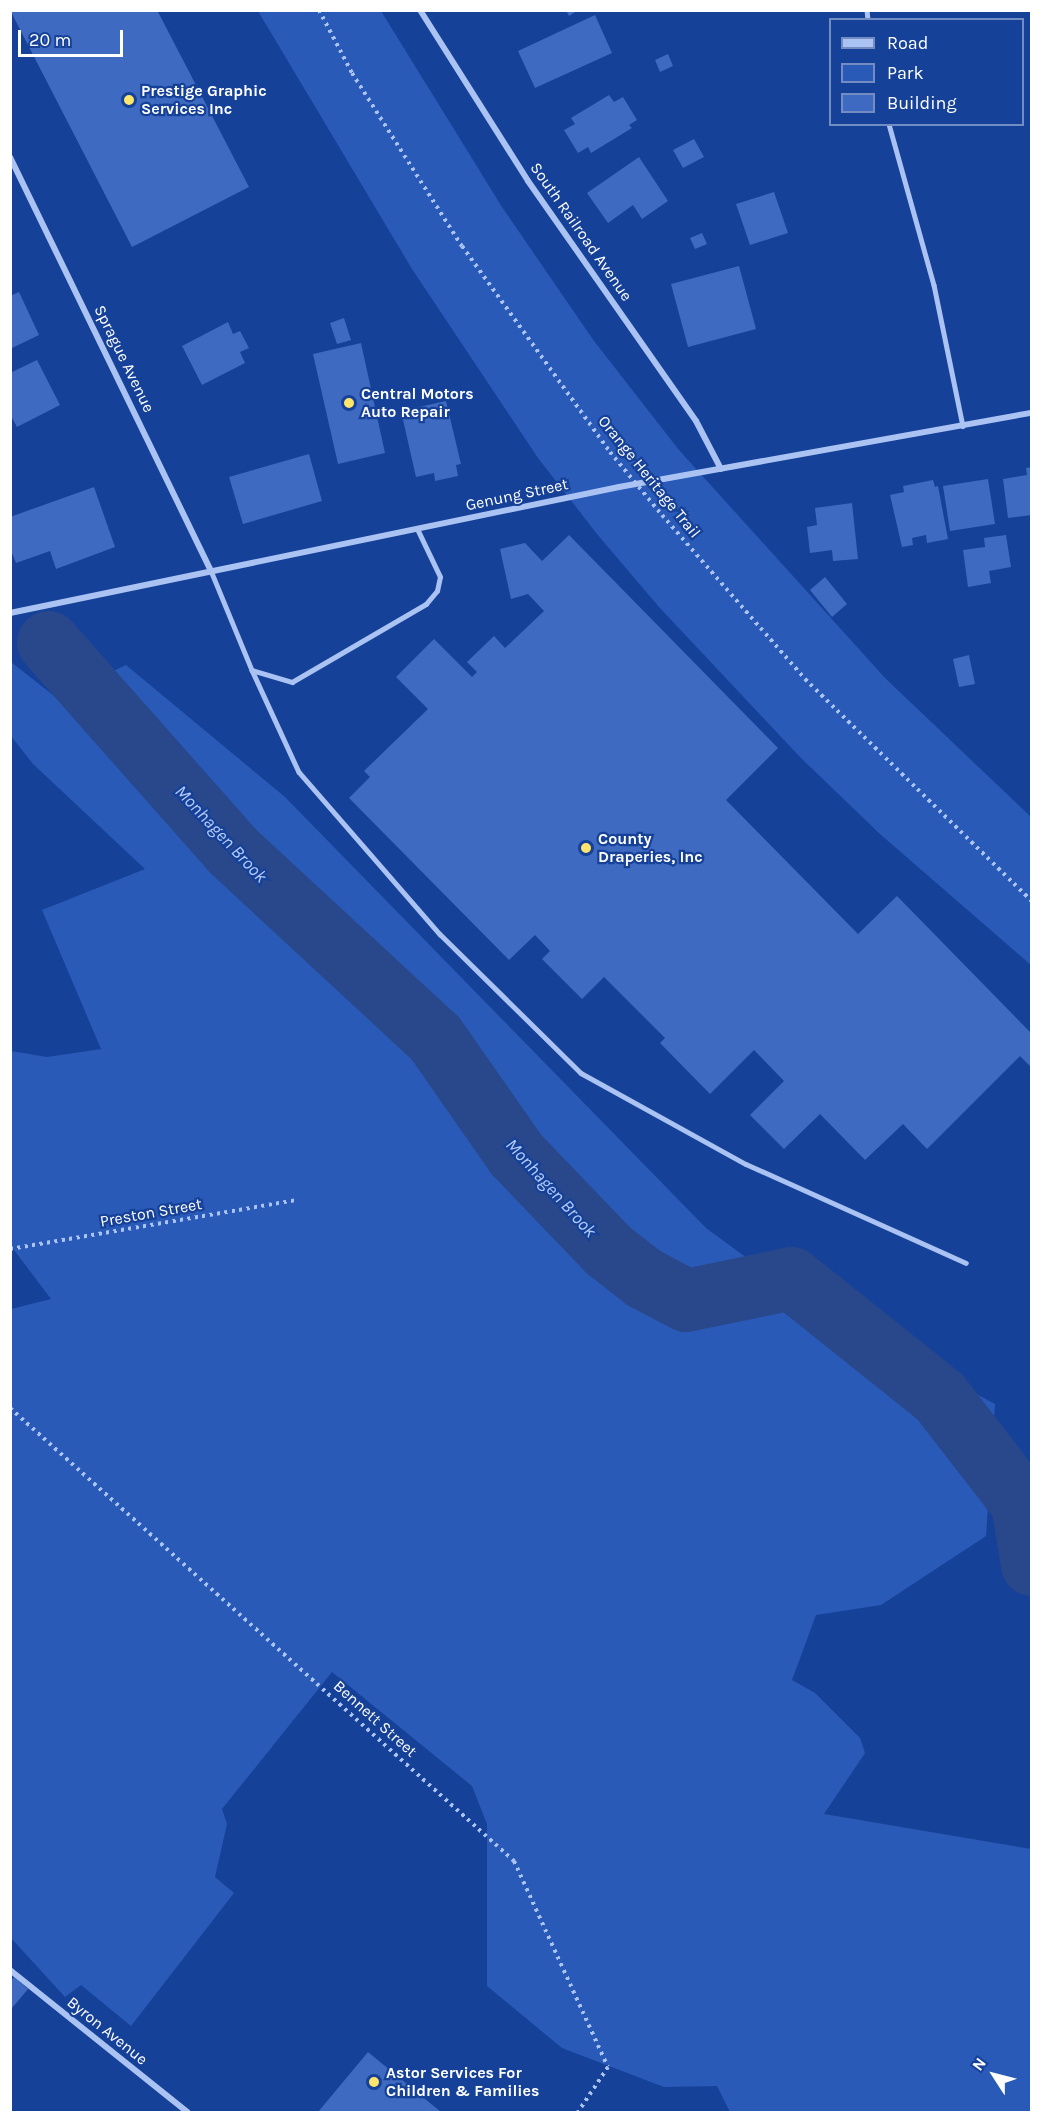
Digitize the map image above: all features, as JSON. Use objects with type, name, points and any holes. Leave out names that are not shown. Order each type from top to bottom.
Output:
[{"type":"street","name":"South Railroad Avenue","points":[[420,10],[528,181],[696,421],[721,469]]},
{"type":"street","name":"Sprague Avenue","points":[[10,157],[212,573]]},
{"type":"street","name":"Genung Street","points":[[10,613],[721,469],[1032,413]]},
{"type":"street","name":"Byron Avenue","points":[[10,1970],[187,2112]]},
{"type":"lane","points":[[890,126],[934,285],[963,426]]},
{"type":"lane","points":[[252,670],[292,682],[426,604],[437,591],[440,577],[418,531]]},
{"type":"lane","points":[[212,573],[252,670],[299,772],[440,934],[581,1073],[746,1164],[966,1263]]},
{"type":"path","name":"Orange Heritage Trail","points":[[319,10],[352,73],[462,246],[609,452],[805,679],[1032,901]]},
{"type":"path","name":"Preston Street","points":[[10,1249],[297,1200]]},
{"type":"path","name":"Bennett Street","points":[[10,1408],[514,1861],[608,2067],[578,2112]]},
{"type":"green space","points":[[258,11],[381,11],[502,207],[594,341],[679,450],[885,678],[1031,817],[1031,965],[880,834],[800,757],[659,607],[597,534],[538,458],[412,269]]},
{"type":"green space","points":[[11,662],[101,733],[85,684],[126,665],[285,797],[706,1228],[814,1307],[995,1404],[986,1536],[881,1605],[816,1615],[792,1680],[815,1693],[860,1738],[865,1753],[824,1814],[1031,1849],[1031,2112],[730,2112],[717,2086],[664,2087],[562,2048],[487,1986],[487,1824],[472,1786],[332,1672],[222,1809],[227,1824],[215,1877],[234,1893],[131,2026],[81,1985],[65,1997],[11,1938],[11,1309],[51,1299],[11,1246],[11,1051],[47,1057],[101,1049],[42,910],[145,869],[33,764],[11,736]]},
{"type":"building","name":"Prestige Graphic Services Inc","points":[[10,10],[157,10],[249,187],[132,247]]},
{"type":"building","points":[[566,10],[578,10],[569,16]]},
{"type":"building","points":[[595,15],[612,53],[535,88],[518,51]]},
{"type":"building","points":[[668,54],[673,66],[660,72],[655,60]]},
{"type":"building","points":[[609,95],[614,102],[623,97],[637,120],[629,125],[632,128],[591,153],[588,147],[578,153],[564,130],[575,124],[571,118]]},
{"type":"building","points":[[694,139],[704,157],[683,168],[673,150]]},
{"type":"building","points":[[639,157],[668,201],[642,219],[633,205],[608,223],[587,193]]},
{"type":"building","points":[[774,192],[788,233],[750,245],[736,204]]},
{"type":"building","points":[[702,233],[707,244],[695,249],[690,238]]},
{"type":"building","points":[[739,266],[756,329],[688,347],[671,284]]},
{"type":"building","points":[[19,292],[39,335],[10,349],[10,296]]},
{"type":"building","points":[[344,318],[351,340],[337,344],[330,323]]},
{"type":"building","points":[[228,322],[233,334],[240,331],[249,348],[240,352],[245,363],[202,385],[182,346]]},
{"type":"building","name":"Central Motors Auto Repair","points":[[361,343],[385,453],[338,464],[313,354]]},
{"type":"building","points":[[37,360],[60,405],[17,427],[10,414],[10,373]]},
{"type":"building","points":[[446,401],[461,464],[456,465],[458,476],[435,481],[434,473],[416,477],[401,411]]},
{"type":"building","points":[[309,454],[322,501],[243,524],[229,477]]},
{"type":"building","points":[[1032,467],[1032,515],[1008,518],[1003,479],[1027,475],[1026,468]]},
{"type":"building","points":[[988,479],[995,524],[950,531],[943,486]]},
{"type":"building","points":[[933,480],[935,487],[938,486],[948,539],[927,543],[926,535],[912,538],[913,545],[902,547],[890,495],[904,492],[903,486]]},
{"type":"building","points":[[94,487],[115,547],[56,569],[50,551],[16,563],[10,548],[10,517]]},
{"type":"building","points":[[852,503],[858,559],[833,561],[832,550],[810,553],[807,527],[817,525],[815,508]]},
{"type":"building","name":"County Draperies, Inc","points":[[569,535],[778,748],[726,800],[858,934],[897,896],[1032,1034],[1032,1068],[1020,1056],[927,1149],[903,1124],[865,1160],[820,1114],[784,1149],[750,1115],[784,1081],[754,1050],[710,1094],[660,1043],[665,1038],[604,977],[582,999],[542,959],[550,951],[535,935],[509,960],[349,798],[370,777],[364,771],[428,709],[396,677],[434,639],[472,677],[477,672],[467,662],[494,636],[505,648],[544,611],[528,594],[511,599],[500,549],[525,543],[542,561]]},
{"type":"building","points":[[1006,535],[1011,567],[989,571],[991,583],[968,587],[963,550],[985,547],[984,538]]},
{"type":"building","points":[[825,577],[847,604],[832,617],[810,590]]},
{"type":"building","points":[[969,655],[975,684],[959,687],[953,659]]},
{"type":"building","points":[[14,1977],[28,1989],[12,2008],[10,1982]]},
{"type":"building","name":"Astor Services For Children & Families","points":[[368,2052],[441,2112],[318,2112]]},
{"type":"waterway","name":"Monhagen Brook","points":[[48,642],[233,851],[435,1038],[516,1154],[608,1250],[644,1278],[686,1300],[791,1278],[939,1396],[1022,1503],[1032,1564]]},
{"type":"place","name":"Prestige Graphic Services Inc","points":[[129,100]]},
{"type":"place","name":"Central Motors Auto Repair","points":[[349,403]]},
{"type":"place","name":"County Draperies, Inc","points":[[586,848]]},
{"type":"place","name":"Astor Services For Children & Families","points":[[374,2082]]}]
